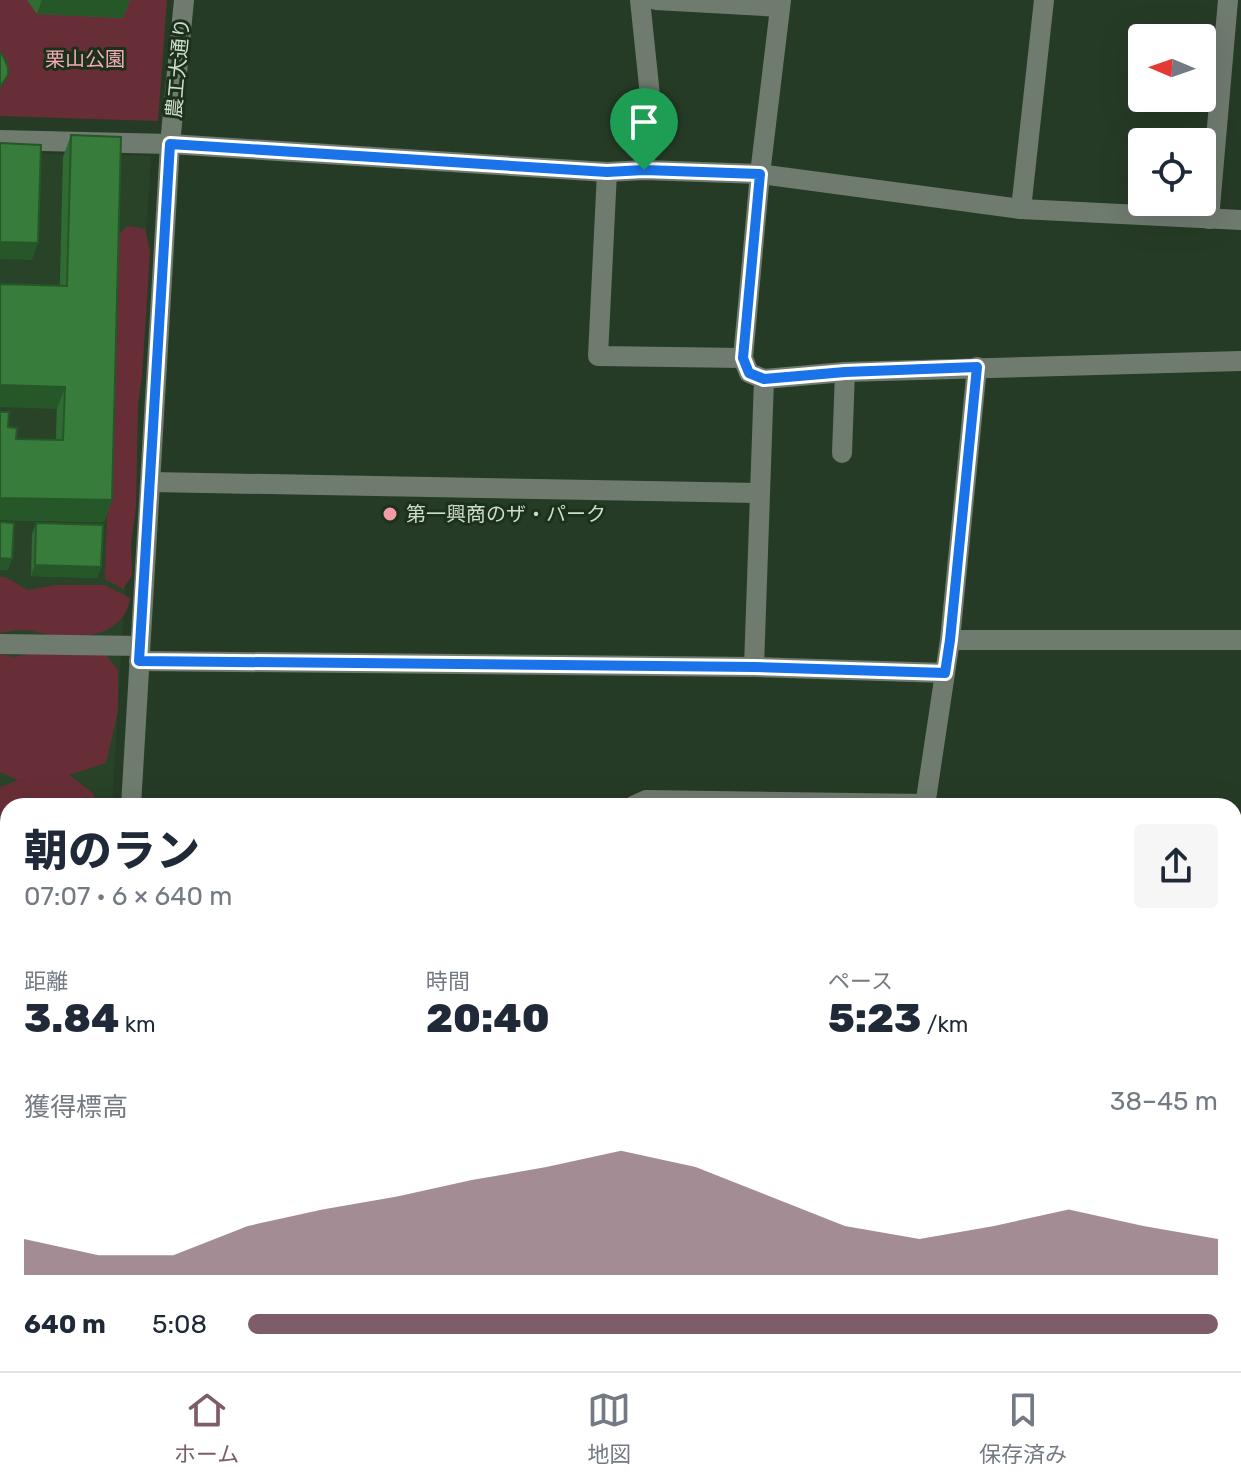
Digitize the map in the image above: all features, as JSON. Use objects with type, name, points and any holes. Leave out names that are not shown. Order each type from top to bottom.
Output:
[{"type":"street","name":"農工大通り","points":[[131,798],[170,144],[184,0]]},
{"type":"street","points":[[640,0],[651,105],[644,170]]},
{"type":"street","points":[[656,0],[781,4],[760,174],[743,358],[749,373],[764,379],[845,372],[977,367],[1241,361]]},
{"type":"street","points":[[1021,209],[1044,0]]},
{"type":"street","points":[[1209,219],[1228,0]]},
{"type":"street","points":[[0,140],[170,144],[607,172],[644,170],[760,174],[1021,209],[1241,220]]},
{"type":"street","points":[[607,172],[598,356],[743,358]]},
{"type":"street","points":[[927,798],[950,640],[977,367]]},
{"type":"street","points":[[842,453],[845,372]]},
{"type":"street","points":[[754,667],[764,379]]},
{"type":"street","points":[[151,482],[759,493]]},
{"type":"street","points":[[950,640],[1241,640]]},
{"type":"street","points":[[0,644],[140,654],[945,673]]},
{"type":"shaded area","points":[[0,153],[151,156],[112,798],[0,798]]},
{"type":"green space","name":"栗山公園","points":[[0,0],[167,0],[158,121],[0,116]]},
{"type":"green space","points":[[128,226],[145,229],[150,251],[138,404],[132,575],[123,589],[105,579],[116,236]]},
{"type":"green space","points":[[0,577],[28,590],[56,585],[105,585],[130,598],[122,618],[95,634],[73,637],[25,630],[0,633]]},
{"type":"green space","points":[[37,652],[105,654],[118,670],[118,711],[106,763],[69,775],[93,793],[94,798],[0,798],[0,787],[18,780],[0,772],[0,654],[14,657]]},
{"type":"building","points":[[0,53],[8,67],[8,75],[0,87]]},
{"type":"building","points":[[71,135],[121,137],[112,500],[0,498],[0,412],[9,412],[8,427],[17,428],[16,439],[63,440],[65,387],[0,385],[0,284],[67,286]]},
{"type":"building","points":[[0,143],[41,145],[38,243],[0,242]]},
{"type":"building","points":[[0,522],[14,523],[12,559],[0,558]]},
{"type":"building","points":[[36,523],[103,525],[101,567],[35,565]]},
{"type":"place","name":"第一興商のザ・パーク","points":[[390,514]]},
{"type":"route","points":[[170,144],[607,172],[644,170],[760,174],[743,358],[749,373],[764,379],[845,372],[977,367],[945,673],[754,667],[139,661],[170,144]]}]
